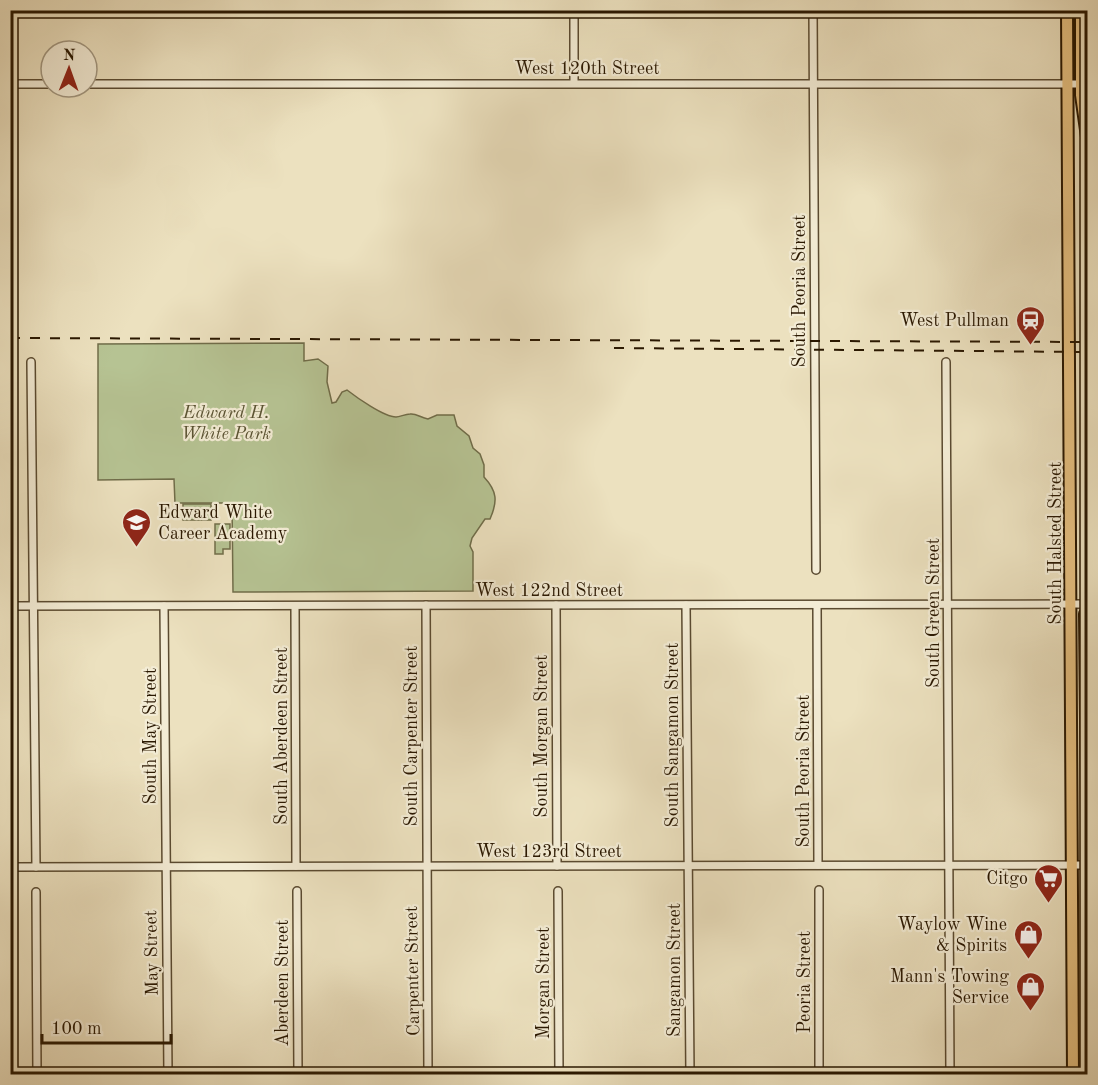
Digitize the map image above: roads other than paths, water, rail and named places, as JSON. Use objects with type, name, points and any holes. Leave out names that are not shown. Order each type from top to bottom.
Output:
[{"type":"main road","name":"South Halsted Street","points":[[1067,10],[1073,1074]]},
{"type":"main road","points":[[1081,10],[1088,199]]},
{"type":"main road","name":"South Halsted Street","points":[[1088,610],[1085,614],[1088,932]]},
{"type":"street","points":[[574,10],[574,83]]},
{"type":"street","name":"South Peoria Street","points":[[813,10],[816,570]]},
{"type":"street","points":[[10,84],[39,84]]},
{"type":"street","name":"West 120th Street","points":[[99,84],[1084,84]]},
{"type":"street","points":[[31,362],[36,867]]},
{"type":"street","name":"South Green Street","points":[[946,362],[950,1074]]},
{"type":"street","name":"West 122nd Street","points":[[10,606],[1088,604]]},
{"type":"street","name":"South Carpenter Street","points":[[426,605],[427,867]]},
{"type":"street","name":"South Morgan Street","points":[[556,605],[557,866]]},
{"type":"street","name":"South Sangamon Street","points":[[686,605],[688,866]]},
{"type":"street","name":"South Peoria Street","points":[[817,605],[818,865]]},
{"type":"street","name":"South May Street","points":[[164,606],[166,867]]},
{"type":"street","name":"South Aberdeen Street","points":[[295,606],[296,866]]},
{"type":"street","name":"West 123rd Street","points":[[10,867],[1087,865]]},
{"type":"street","name":"Sangamon Street","points":[[688,866],[690,1074]]},
{"type":"street","name":"May Street","points":[[166,867],[168,1074]]},
{"type":"street","name":"Carpenter Street","points":[[427,867],[428,1074]]},
{"type":"street","name":"Peoria Street","points":[[819,890],[819,1074]]},
{"type":"street","name":"Aberdeen Street","points":[[297,891],[298,1074]]},
{"type":"street","name":"Morgan Street","points":[[558,891],[559,1074]]},
{"type":"street","points":[[36,892],[37,1074]]},
{"type":"railway","points":[[10,338],[1088,342]]},
{"type":"railway","points":[[614,348],[1088,352]]},
{"type":"place","name":"West Pullman","points":[[1030,346]]},
{"type":"place","name":"Edward White Career Academy","points":[[137,548]]},
{"type":"place","name":"Citgo","points":[[1049,904]]},
{"type":"place","name":"Waylow Wine & Spirits","points":[[1028,960]]},
{"type":"place","name":"Mann's Towing Service","points":[[1030,1012]]},
{"type":"park label","name":"Edward H. White Park","points":[[226,422]]}]
